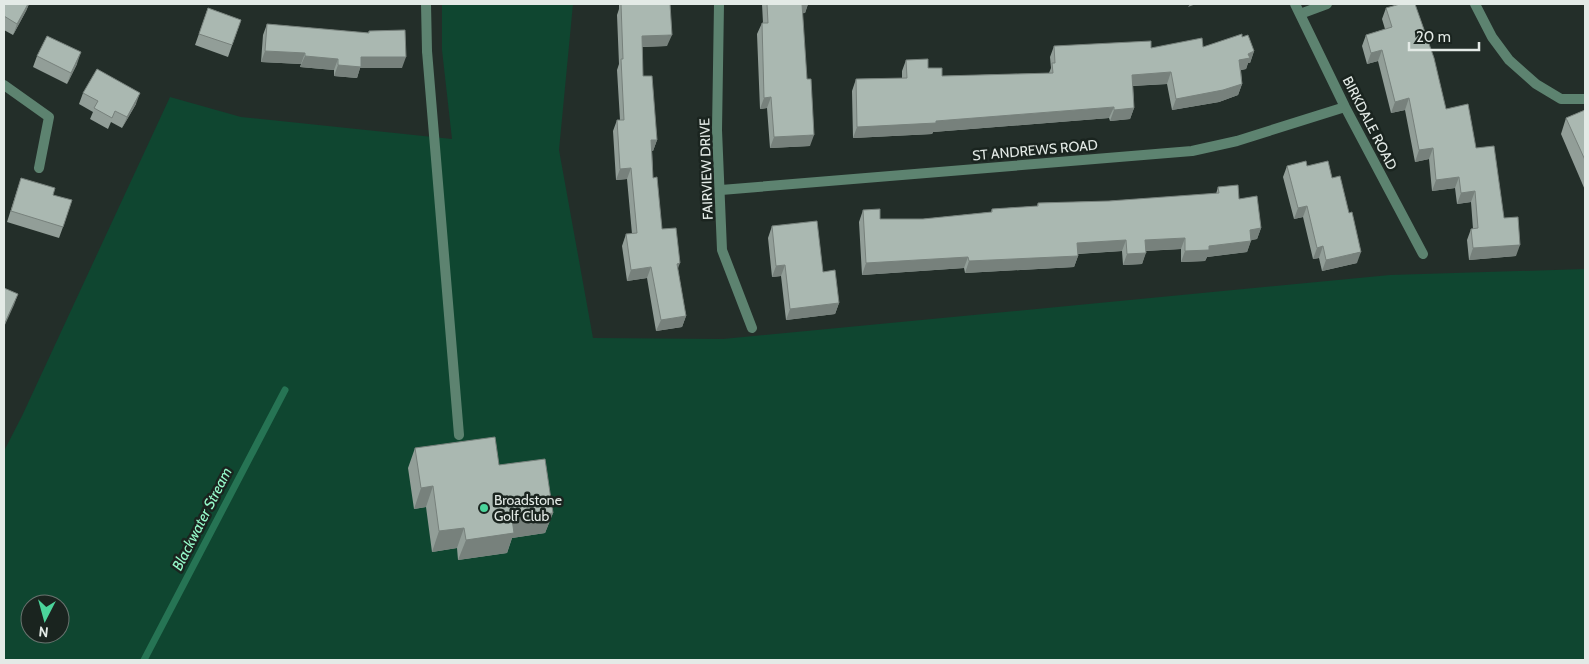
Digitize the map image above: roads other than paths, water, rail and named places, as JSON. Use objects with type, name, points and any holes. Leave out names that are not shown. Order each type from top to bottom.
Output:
[{"type":"street","points":[[426,4],[427,51],[458,435]]},
{"type":"street","name":"FAIRVIEW DRIVE","points":[[719,4],[717,130],[722,250],[752,328]]},
{"type":"street","name":"BIRKDALE ROAD","points":[[1295,4],[1345,107],[1423,254]]},
{"type":"street","points":[[1300,14],[1327,4]]},
{"type":"street","points":[[1475,4],[1492,37],[1509,60],[1536,84],[1561,98],[1585,99]]},
{"type":"street","points":[[4,85],[49,117],[39,168]]},
{"type":"street","name":"ST ANDREWS ROAD","points":[[721,190],[1192,151],[1237,141],[1345,107]]},
{"type":"waterway","name":"Blackwater Stream","points":[[144,660],[285,390]]},
{"type":"place","name":"Broadstone Golf Club","points":[[484,508]]}]
